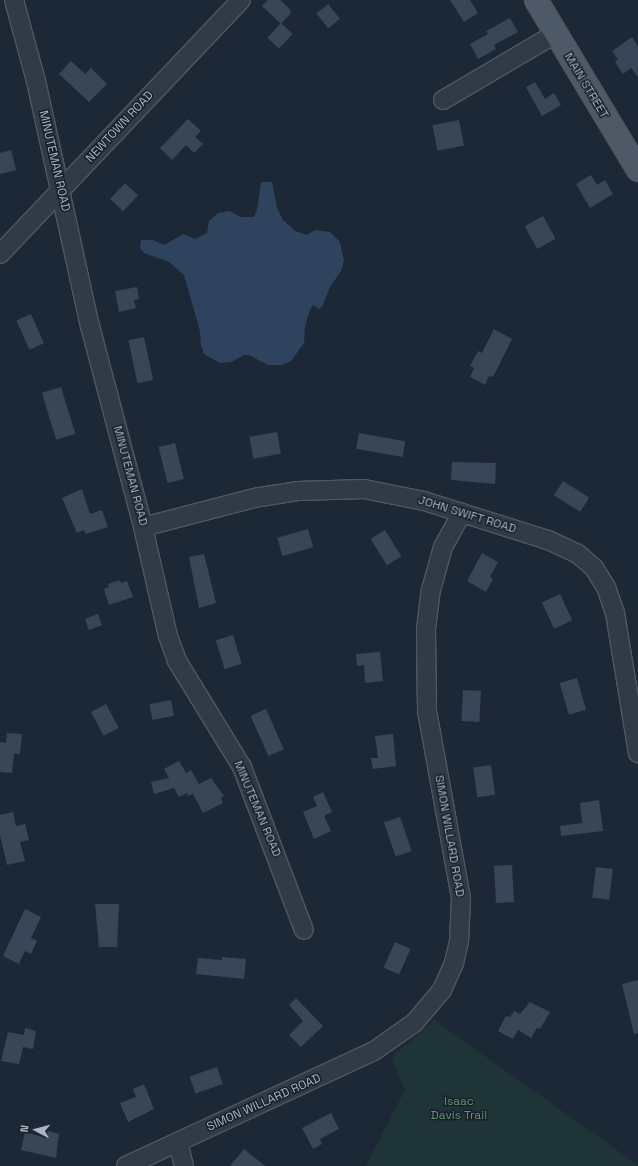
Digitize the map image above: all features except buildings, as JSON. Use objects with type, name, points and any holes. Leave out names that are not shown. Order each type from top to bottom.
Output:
[{"type":"main road","name":"MAIN STREET","points":[[536,0],[555,34],[638,170]]},
{"type":"street","name":"MINUTEMAN ROAD","points":[[14,0],[61,190],[90,326],[143,527],[168,636],[177,661],[242,767],[304,930]]},
{"type":"street","name":"NEWTOWN ROAD","points":[[0,254],[241,0]]},
{"type":"street","points":[[443,100],[555,34]]},
{"type":"street","name":"JOHN SWIFT ROAD","points":[[143,527],[254,498],[298,491],[364,489],[424,501],[548,540],[578,554],[594,568],[606,587],[615,613],[638,753]]},
{"type":"street","name":"SIMON WILLARD ROAD","points":[[126,1166],[374,1051],[414,1023],[442,990],[454,963],[459,942],[461,898],[427,711],[426,629],[431,590],[443,547],[462,513]]},
{"type":"street","points":[[178,1142],[184,1166]]},
{"type":"green space","name":"Isaac Davis Trail","points":[[434,1020],[638,1166],[366,1166],[405,1090],[391,1058]]},
{"type":"water","points":[[261,182],[272,182],[277,208],[283,220],[295,231],[307,235],[315,230],[330,232],[340,242],[344,261],[341,271],[330,287],[322,307],[319,309],[313,305],[310,310],[305,326],[304,343],[291,361],[281,365],[268,365],[249,355],[244,355],[231,362],[220,363],[204,354],[201,345],[200,331],[184,275],[169,262],[144,253],[140,248],[141,240],[153,240],[164,245],[184,234],[195,239],[207,233],[209,221],[218,213],[230,211],[240,217],[254,217],[257,210]]}]
